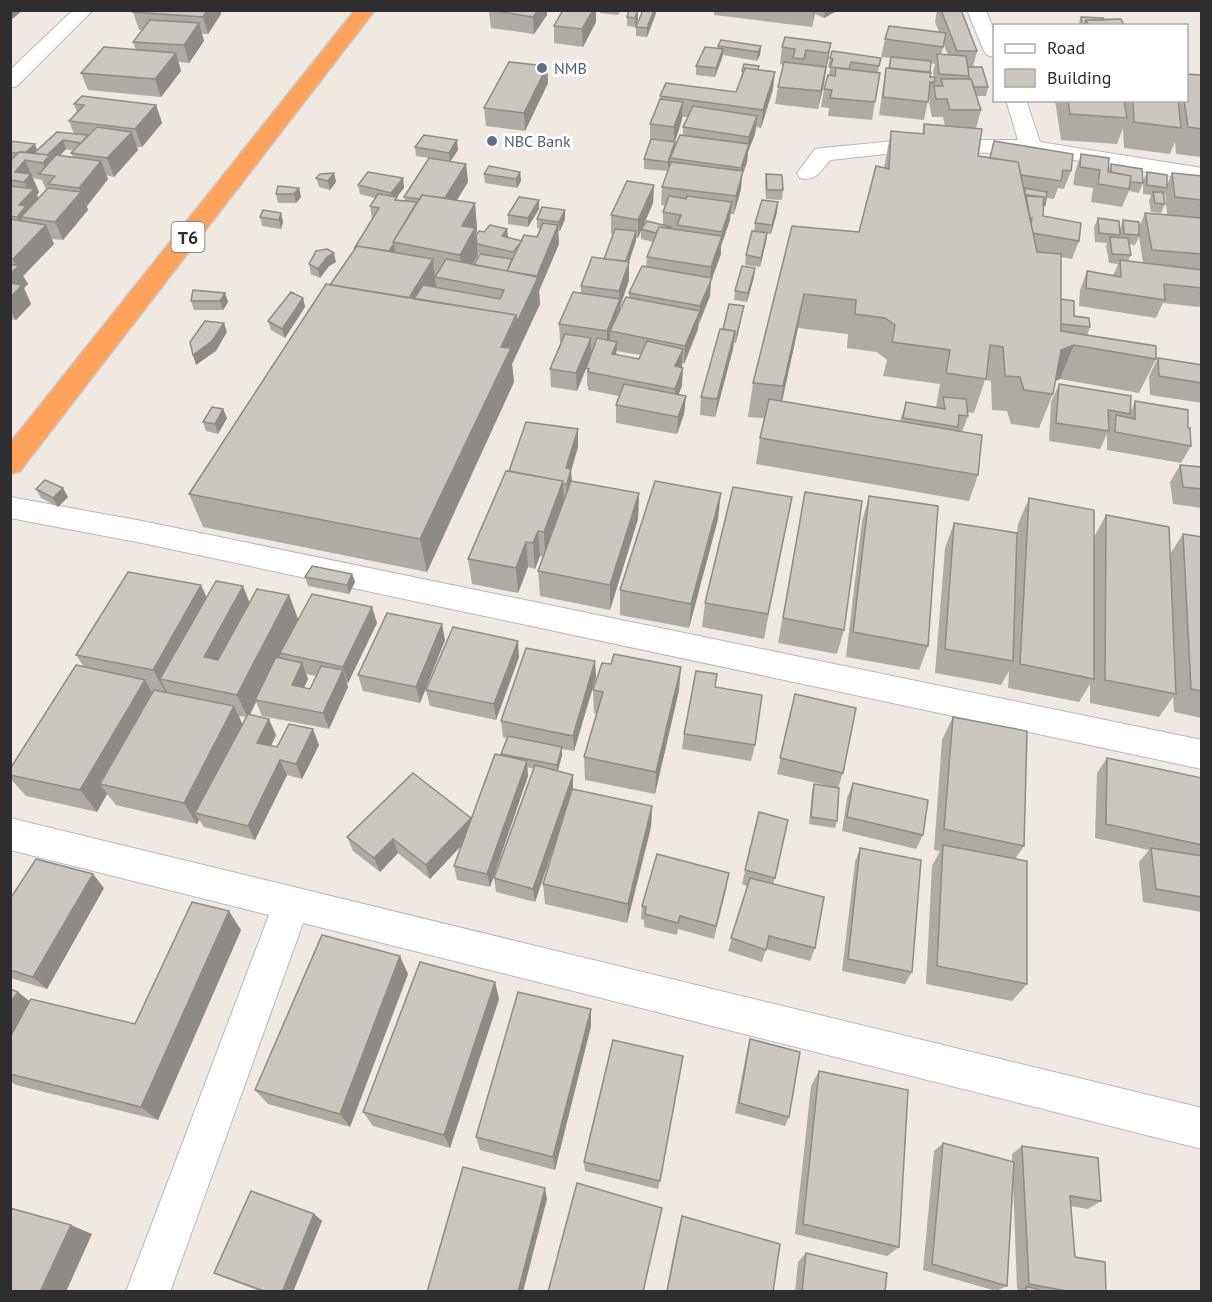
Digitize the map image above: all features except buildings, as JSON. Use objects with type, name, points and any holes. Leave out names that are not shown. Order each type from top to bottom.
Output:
[{"type":"highway","name":"T6","points":[[10,464],[366,10]]},
{"type":"street","points":[[10,82],[84,10]]},
{"type":"street","points":[[976,10],[993,49]]},
{"type":"street","points":[[1017,102],[1031,147]]},
{"type":"street","points":[[808,173],[823,154],[904,146],[1031,147],[1202,175]]},
{"type":"street","points":[[10,507],[142,532],[1202,755]]},
{"type":"street","points":[[10,834],[1202,1129]]},
{"type":"street","points":[[148,1292],[291,905]]},
{"type":"place","name":"NMB","points":[[542,68]]},
{"type":"place","name":"NBC Bank","points":[[492,141]]}]
